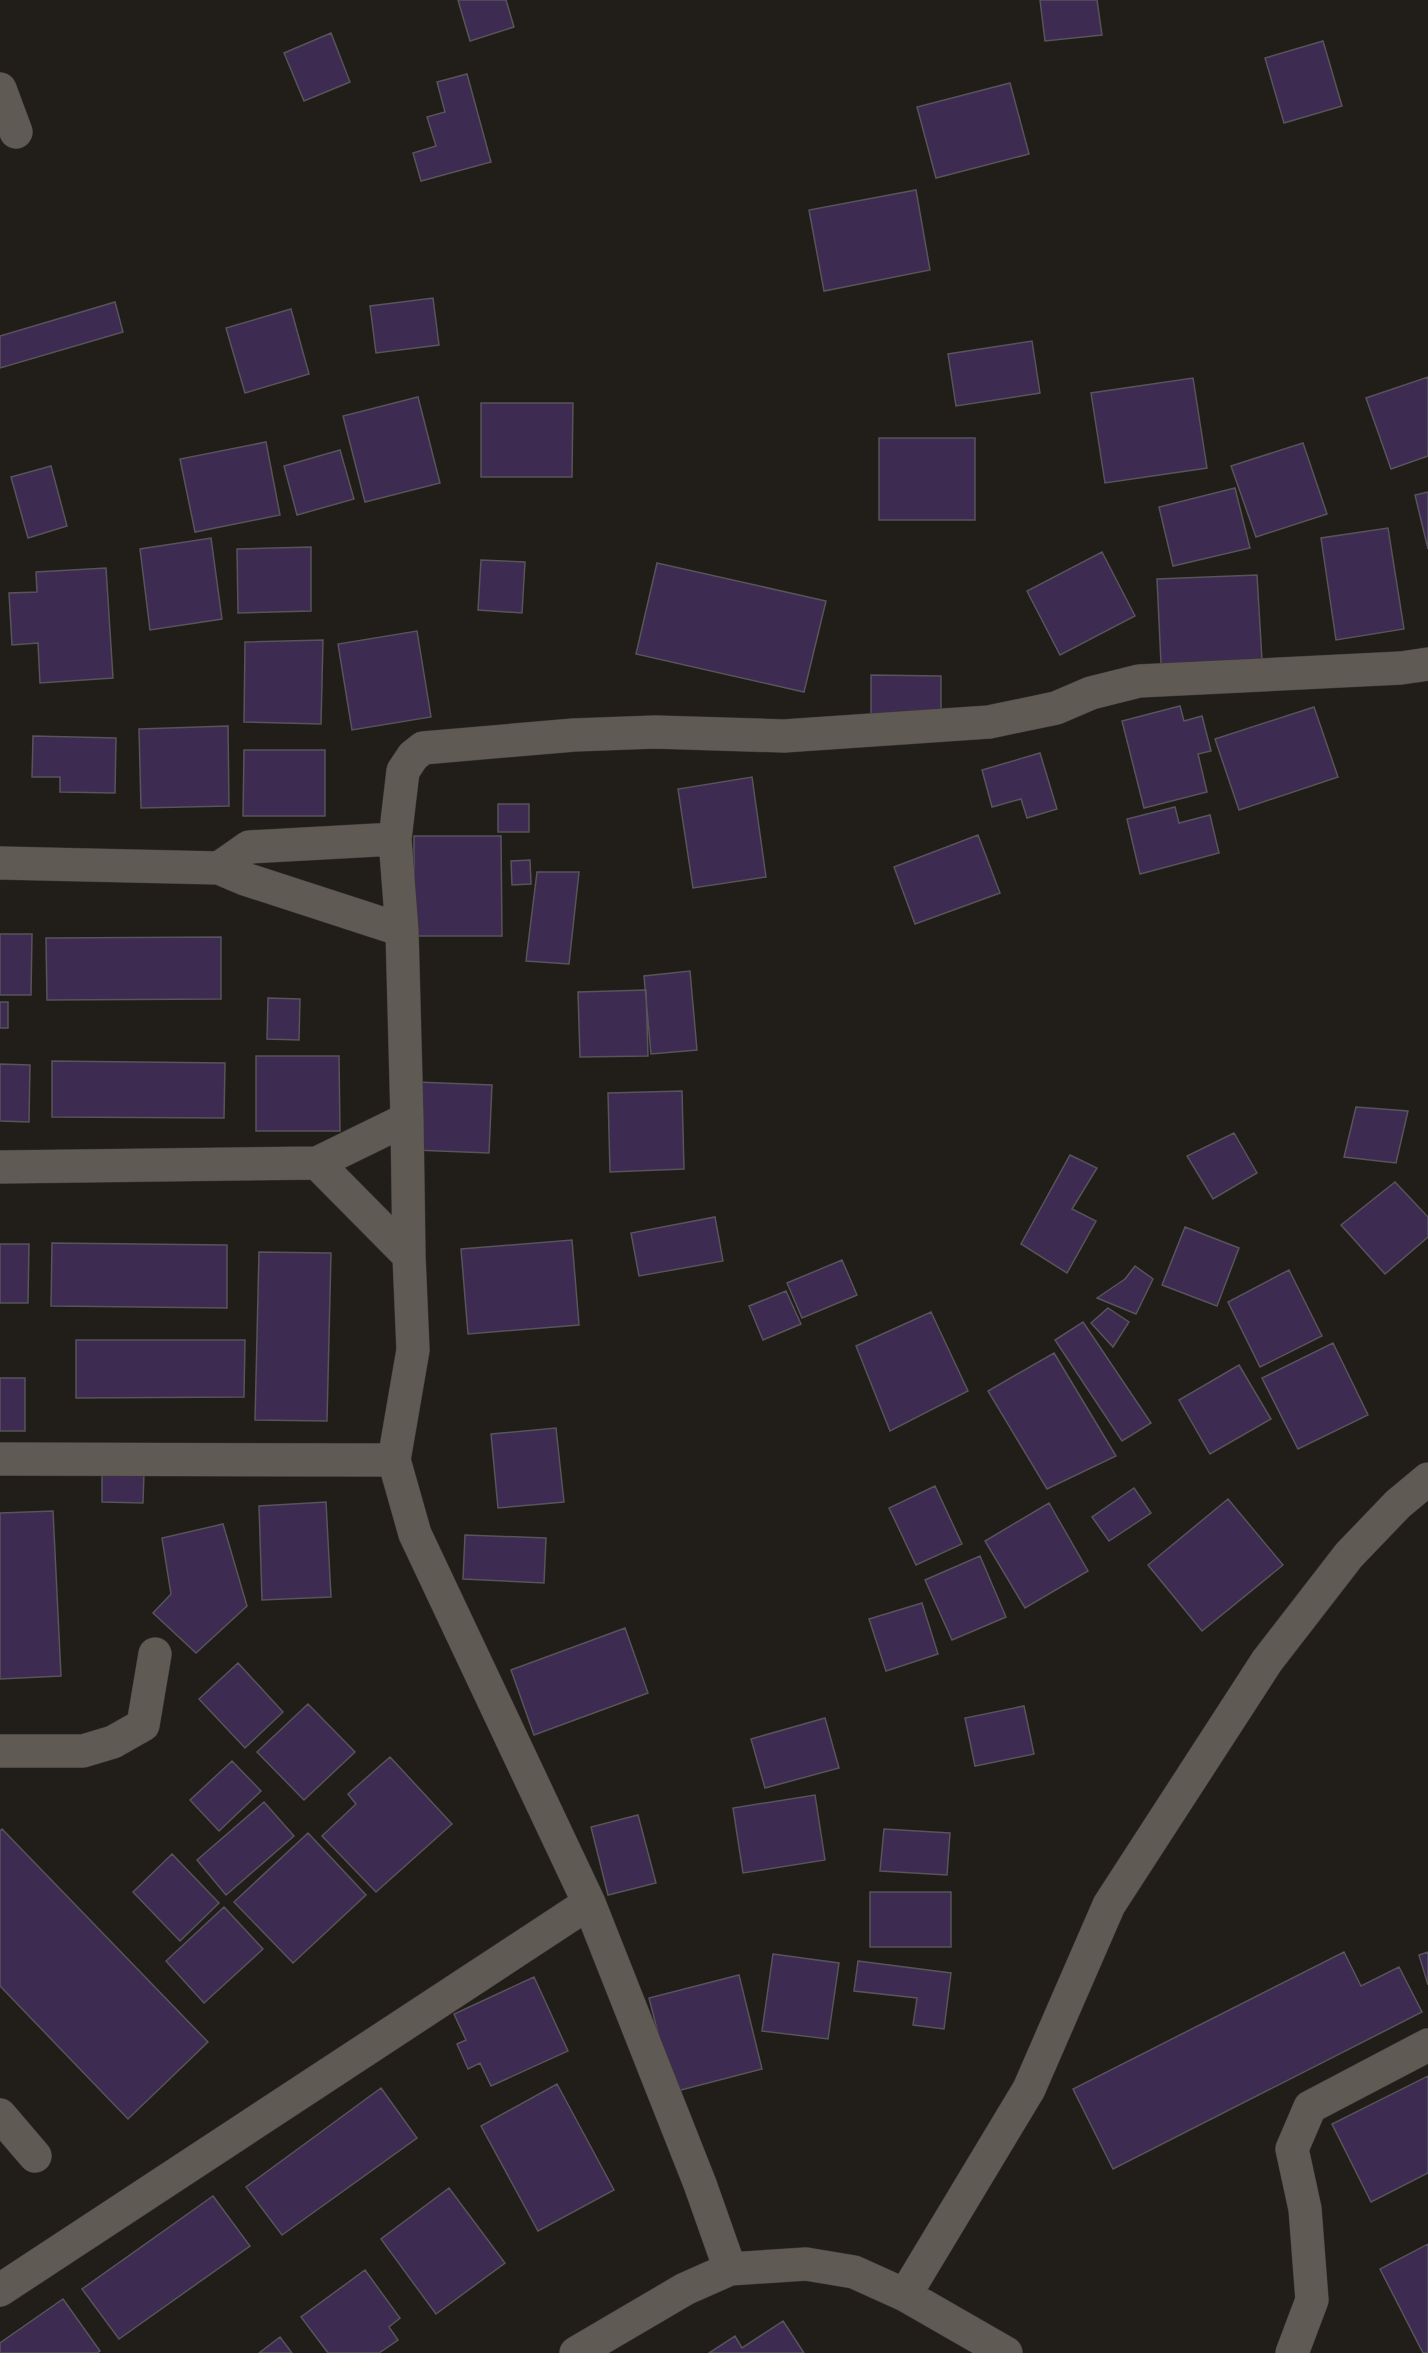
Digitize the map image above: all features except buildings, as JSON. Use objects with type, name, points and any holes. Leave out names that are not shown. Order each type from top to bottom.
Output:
[{"type":"street","points":[[0,89],[16,132]]},
{"type":"street","points":[[730,2269],[700,2184],[589,1903],[415,1534],[394,1460],[412,1350],[402,930],[395,839],[403,771],[413,756],[423,748],[574,735],[655,732],[784,736],[989,722],[1056,708],[1090,693],[1139,681],[1401,668],[1428,664]]},
{"type":"street","points":[[219,868],[249,847],[395,839]]},
{"type":"street","points":[[0,863],[219,868],[245,879],[402,930]]},
{"type":"street","points":[[0,1167],[317,1163],[407,1119]]},
{"type":"street","points":[[317,1163],[409,1256]]},
{"type":"street","points":[[0,1458],[394,1460]]},
{"type":"street","points":[[905,2295],[1029,2089],[1109,1905],[1267,1661],[1349,1555],[1398,1504],[1428,1479]]},
{"type":"street","points":[[0,1751],[83,1751],[113,1742],[143,1725],[155,1654]]},
{"type":"street","points":[[0,2290],[589,1903]]},
{"type":"street","points":[[1292,2353],[1312,2300],[1305,2209],[1292,2149],[1310,2107],[1428,2045]]},
{"type":"street","points":[[0,2115],[35,2156]]},
{"type":"street","points":[[576,2353],[685,2289],[730,2269],[806,2264],[854,2272],[905,2295],[1006,2353]]}]
